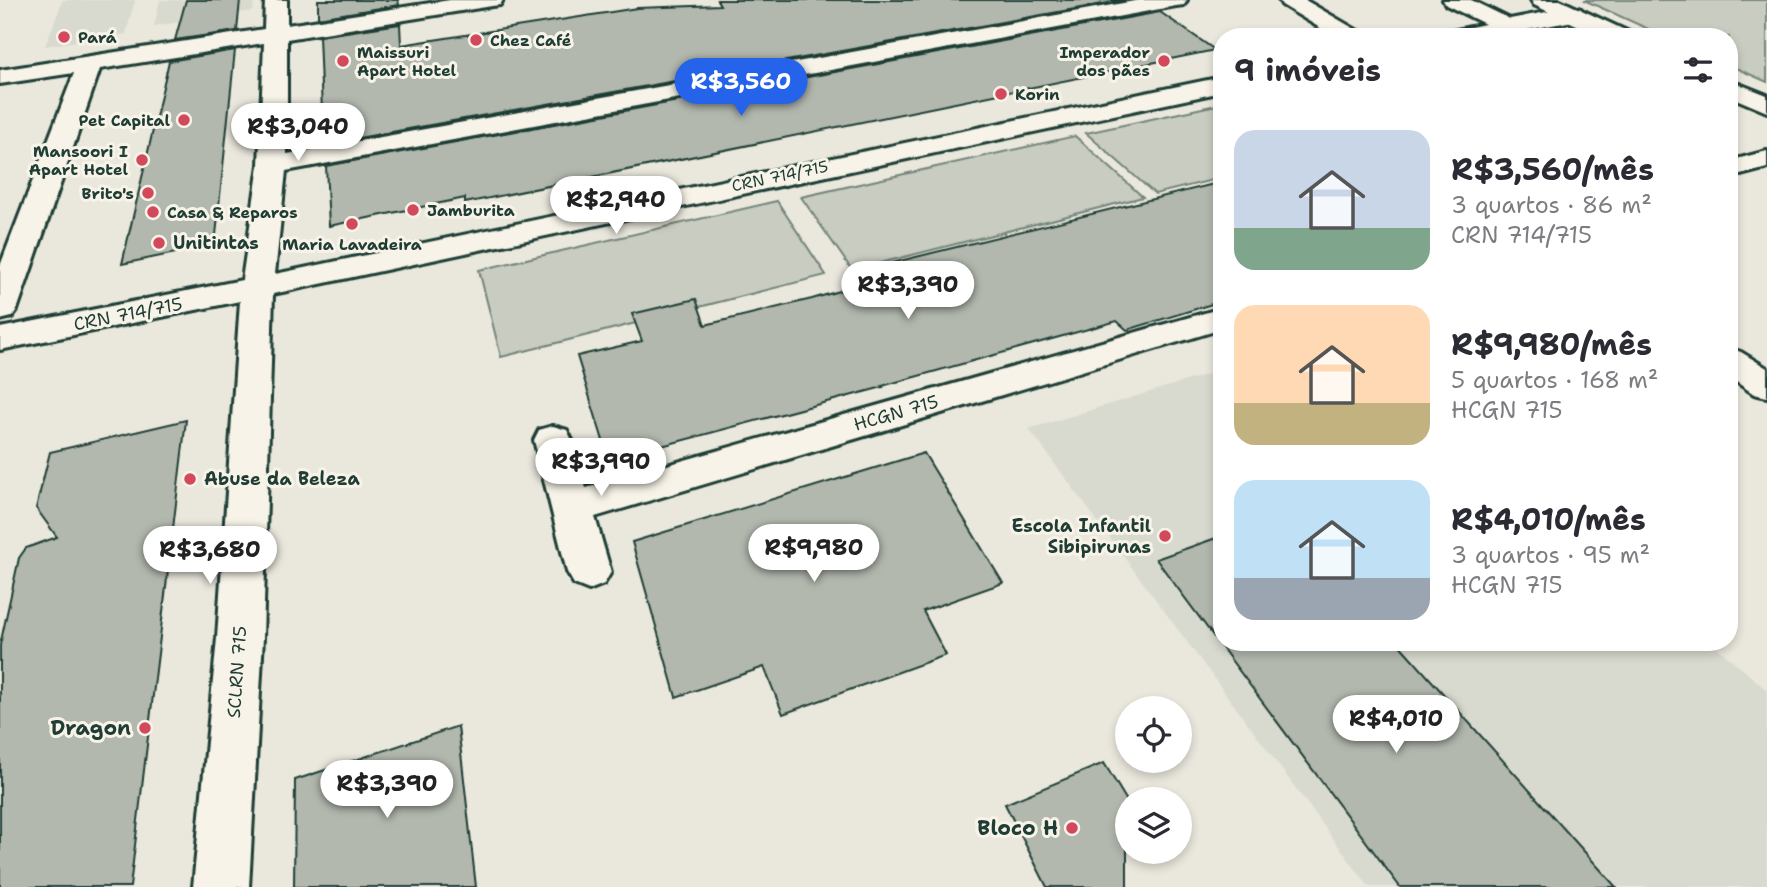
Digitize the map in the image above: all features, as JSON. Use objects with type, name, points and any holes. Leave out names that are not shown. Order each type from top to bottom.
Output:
[{"type":"street","points":[[257,289],[273,165],[276,0]]},
{"type":"street","points":[[364,0],[366,4],[387,15]]},
{"type":"street","points":[[0,77],[492,0]]},
{"type":"street","points":[[273,165],[1176,0]]},
{"type":"street","points":[[1290,0],[1337,28]]},
{"type":"street","points":[[1454,0],[1506,26]]},
{"type":"street","points":[[1542,0],[1601,28]]},
{"type":"street","points":[[1497,28],[1573,15]]},
{"type":"street","points":[[0,310],[90,62]]},
{"type":"street","name":"CRN 714/715","points":[[0,339],[257,289],[697,193],[1213,86]]},
{"type":"street","points":[[1738,91],[1767,104]]},
{"type":"street","points":[[1738,167],[1767,159]]},
{"type":"street","name":"SCLRN 715","points":[[221,887],[240,638],[257,289]]},
{"type":"street","name":"HCGN 715","points":[[571,508],[1213,321]]},
{"type":"street","points":[[1738,366],[1767,385]]},
{"type":"street","points":[[553,440],[589,572]]},
{"type":"shaded area","points":[[63,0],[135,0],[126,34],[45,46]]},
{"type":"shaded area","points":[[160,0],[254,0],[253,11],[154,26]]},
{"type":"shaded area","points":[[1584,0],[1767,0],[1767,82],[1738,69],[1738,28],[1646,28]]},
{"type":"shaded area","points":[[1213,106],[1213,180],[1155,194],[1086,133]]},
{"type":"shaded area","points":[[1075,136],[1143,197],[852,270],[801,197]]},
{"type":"shaded area","points":[[777,201],[826,275],[501,357],[479,270]]},
{"type":"shaded area","name":"Escola Infantil Sibipirunas","points":[[1213,372],[1213,651],[1722,651],[1767,690],[1767,887],[1369,887],[1029,429]]},
{"type":"building","points":[[186,0],[240,0],[237,31],[175,40]]},
{"type":"building","points":[[318,0],[398,0],[399,5],[318,18]]},
{"type":"building","points":[[717,0],[1125,0],[325,144],[319,36],[400,24],[401,45],[637,8],[720,5]]},
{"type":"building","points":[[1160,12],[1213,49],[465,203],[465,198],[329,226],[326,166]]},
{"type":"building","points":[[235,50],[215,245],[122,264],[169,61]]},
{"type":"building","points":[[1213,184],[1213,304],[1127,330],[1117,321],[609,460],[577,356],[642,341],[632,314],[696,299],[705,325],[812,299],[883,278],[875,267]]},
{"type":"building","points":[[186,420],[130,887],[0,887],[0,645],[19,558],[26,548],[57,537],[36,508],[50,452]]},
{"type":"building","points":[[924,453],[1003,583],[923,611],[946,655],[783,714],[764,667],[676,697],[632,542]]},
{"type":"building","points":[[1213,539],[1213,636],[1156,559]]},
{"type":"building","points":[[1224,651],[1405,651],[1616,887],[1400,887]]},
{"type":"building","points":[[458,726],[476,887],[294,887],[295,780]]},
{"type":"building","name":"Bloco H","points":[[1104,763],[1119,787],[1115,787],[1115,864],[1127,864],[1127,887],[1047,887],[1005,804]]},
{"type":"place","name":"Pará","points":[[64,37]]},
{"type":"place","name":"Chez Café","points":[[476,40]]},
{"type":"place","name":"Maissuri Apart Hotel","points":[[343,61]]},
{"type":"place","name":"Imperador dos pães","points":[[1164,61]]},
{"type":"place","name":"Korin","points":[[1001,94]]},
{"type":"place","name":"Pet Capital","points":[[184,120]]},
{"type":"place","name":"Mansoori I Apart Hotel","points":[[142,160]]},
{"type":"place","name":"Brito's","points":[[148,193]]},
{"type":"place","name":"Jamburita","points":[[413,210]]},
{"type":"place","name":"Casa & Reparos","points":[[153,212]]},
{"type":"place","name":"Maria Lavadeira","points":[[352,224]]},
{"type":"place","name":"Unitintas","points":[[159,243]]},
{"type":"place","name":"Abuse da Beleza","points":[[190,479]]},
{"type":"place","name":"Escola Infantil Sibipirunas","points":[[1165,536]]},
{"type":"place","name":"Dragon","points":[[145,728]]},
{"type":"place","name":"Bloco H","points":[[1072,828]]}]
